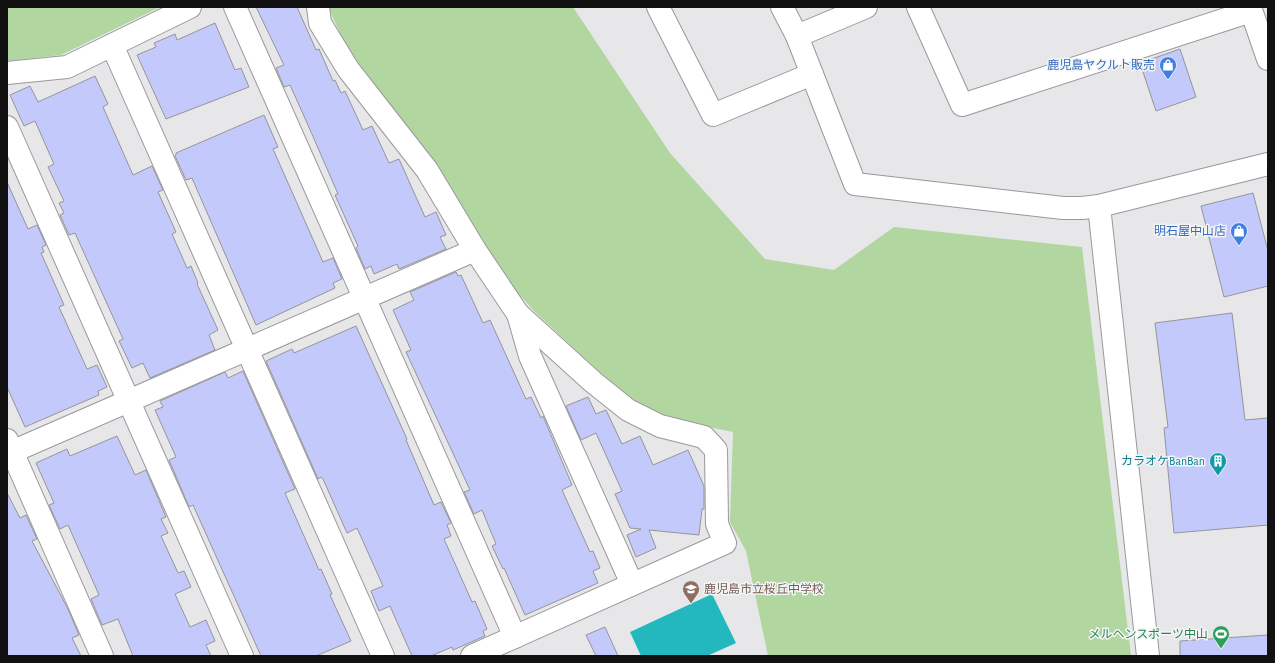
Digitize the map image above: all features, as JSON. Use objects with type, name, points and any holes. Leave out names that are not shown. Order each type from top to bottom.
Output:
[{"type":"street","points":[[7,73],[67,67],[190,7]]},
{"type":"street","points":[[235,7],[515,637]]},
{"type":"street","points":[[318,7],[320,23],[348,69],[427,170],[475,250],[518,314],[593,382],[628,410],[660,426],[704,437],[716,450],[717,524],[724,543],[472,656]]},
{"type":"street","points":[[658,7],[713,115],[812,74]]},
{"type":"street","points":[[782,7],[797,36],[855,184],[1063,208],[1082,208],[1099,206],[1268,164]]},
{"type":"street","points":[[797,36],[866,7]]},
{"type":"street","points":[[918,7],[962,105],[1250,9],[1268,59]]},
{"type":"street","points":[[112,45],[383,656]]},
{"type":"street","points":[[7,127],[242,656]]},
{"type":"street","points":[[1099,206],[1148,656]]},
{"type":"street","points":[[102,656],[9,449],[129,401],[475,250]]},
{"type":"street","points":[[518,314],[530,356],[632,584]]},
{"type":"green space","points":[[7,7],[160,7],[61,55],[7,61]]},
{"type":"green space","points":[[328,7],[573,7],[670,153],[765,259],[834,270],[894,227],[1082,247],[1131,656],[768,656],[746,551],[730,522],[733,432],[659,417],[618,389],[534,311],[508,282],[447,181],[346,46]]},
{"type":"water","points":[[712,594],[736,643],[707,656],[641,656],[630,632]]},
{"type":"building","points":[[256,7],[297,7],[316,50],[319,49],[333,81],[335,80],[341,93],[345,91],[363,130],[372,126],[389,163],[399,159],[425,217],[436,212],[446,235],[440,237],[446,249],[399,269],[397,264],[374,274],[371,266],[365,269],[356,248],[358,246],[335,195],[338,194],[308,125],[290,85],[284,87],[276,68],[284,65]]},
{"type":"building","points":[[215,23],[235,70],[241,68],[249,87],[166,119],[137,55],[156,47],[154,43],[175,34],[177,40]]},
{"type":"building","name":"鹿児島ヤクルト販売","points":[[1180,49],[1196,97],[1156,111],[1140,63]]},
{"type":"building","points":[[95,76],[108,104],[103,107],[133,175],[152,166],[163,190],[158,192],[176,232],[172,234],[187,268],[191,266],[198,283],[197,284],[218,330],[209,335],[215,350],[150,378],[143,363],[132,368],[119,341],[123,339],[75,233],[69,235],[60,215],[64,213],[59,203],[64,201],[48,167],[54,164],[35,121],[24,126],[10,95],[30,86],[38,102]]},
{"type":"building","points":[[264,115],[278,147],[273,149],[323,262],[333,258],[342,279],[333,283],[335,288],[256,325],[192,178],[186,180],[175,156],[176,153]]},
{"type":"building","points":[[7,182],[28,229],[37,225],[46,245],[42,247],[44,252],[41,253],[64,305],[59,307],[87,369],[97,365],[107,387],[98,391],[99,395],[25,427],[7,387]]},
{"type":"building","name":"明石屋中山店","points":[[1253,193],[1268,251],[1268,286],[1224,297],[1201,206]]},
{"type":"building","points":[[456,272],[458,276],[461,275],[483,323],[490,320],[526,399],[531,397],[541,418],[543,416],[572,485],[562,490],[590,552],[593,551],[600,568],[593,571],[598,583],[525,615],[504,568],[503,569],[492,546],[496,544],[482,510],[474,514],[464,492],[470,490],[406,352],[411,350],[393,310],[414,300],[410,292]]},
{"type":"building","points":[[1232,313],[1245,420],[1268,418],[1268,525],[1174,533],[1164,428],[1168,427],[1155,323]]},
{"type":"building","points":[[356,326],[407,439],[406,440],[434,505],[441,502],[451,523],[447,525],[451,536],[444,539],[472,602],[475,601],[487,629],[483,631],[485,636],[453,650],[452,647],[431,656],[412,656],[390,606],[379,611],[371,591],[383,586],[357,528],[347,533],[323,479],[321,477],[318,479],[266,361],[292,349],[294,353]]},
{"type":"building","points":[[243,371],[295,489],[285,493],[319,570],[321,569],[332,594],[330,595],[351,641],[316,656],[261,656],[193,505],[189,507],[169,460],[176,457],[155,410],[163,407],[160,401],[225,372],[228,378]]},
{"type":"building","points":[[588,397],[596,414],[606,410],[622,444],[640,436],[653,465],[688,450],[704,486],[704,509],[702,509],[699,535],[649,530],[656,548],[636,557],[627,535],[641,529],[630,528],[615,494],[622,491],[596,433],[581,440],[566,406]]},
{"type":"building","points":[[117,436],[135,475],[146,470],[166,517],[161,519],[168,533],[161,536],[178,573],[184,571],[191,587],[175,594],[190,627],[206,620],[215,641],[206,645],[211,656],[133,656],[118,619],[102,625],[91,599],[99,595],[68,525],[60,529],[49,505],[54,503],[36,463],[67,449],[70,456]]},
{"type":"building","points":[[7,493],[20,518],[26,515],[37,539],[32,541],[68,609],[79,635],[72,638],[81,656],[7,656]]},
{"type":"building","points":[[605,627],[618,656],[596,656],[586,635]]},
{"type":"building","name":"メルヘンスポーツ中山","points":[[1268,635],[1268,656],[1180,656],[1180,641]]},
{"type":"place","name":"鹿児島ヤクルト販売","points":[[1168,80]]},
{"type":"place","name":"明石屋中山店","points":[[1239,246]]},
{"type":"place","name":"カラオケBanBan","points":[[1218,476]]},
{"type":"place","name":"鹿児島市立桜丘中学校","points":[[691,604]]},
{"type":"place","name":"メルヘンスポーツ中山","points":[[1221,649]]}]
